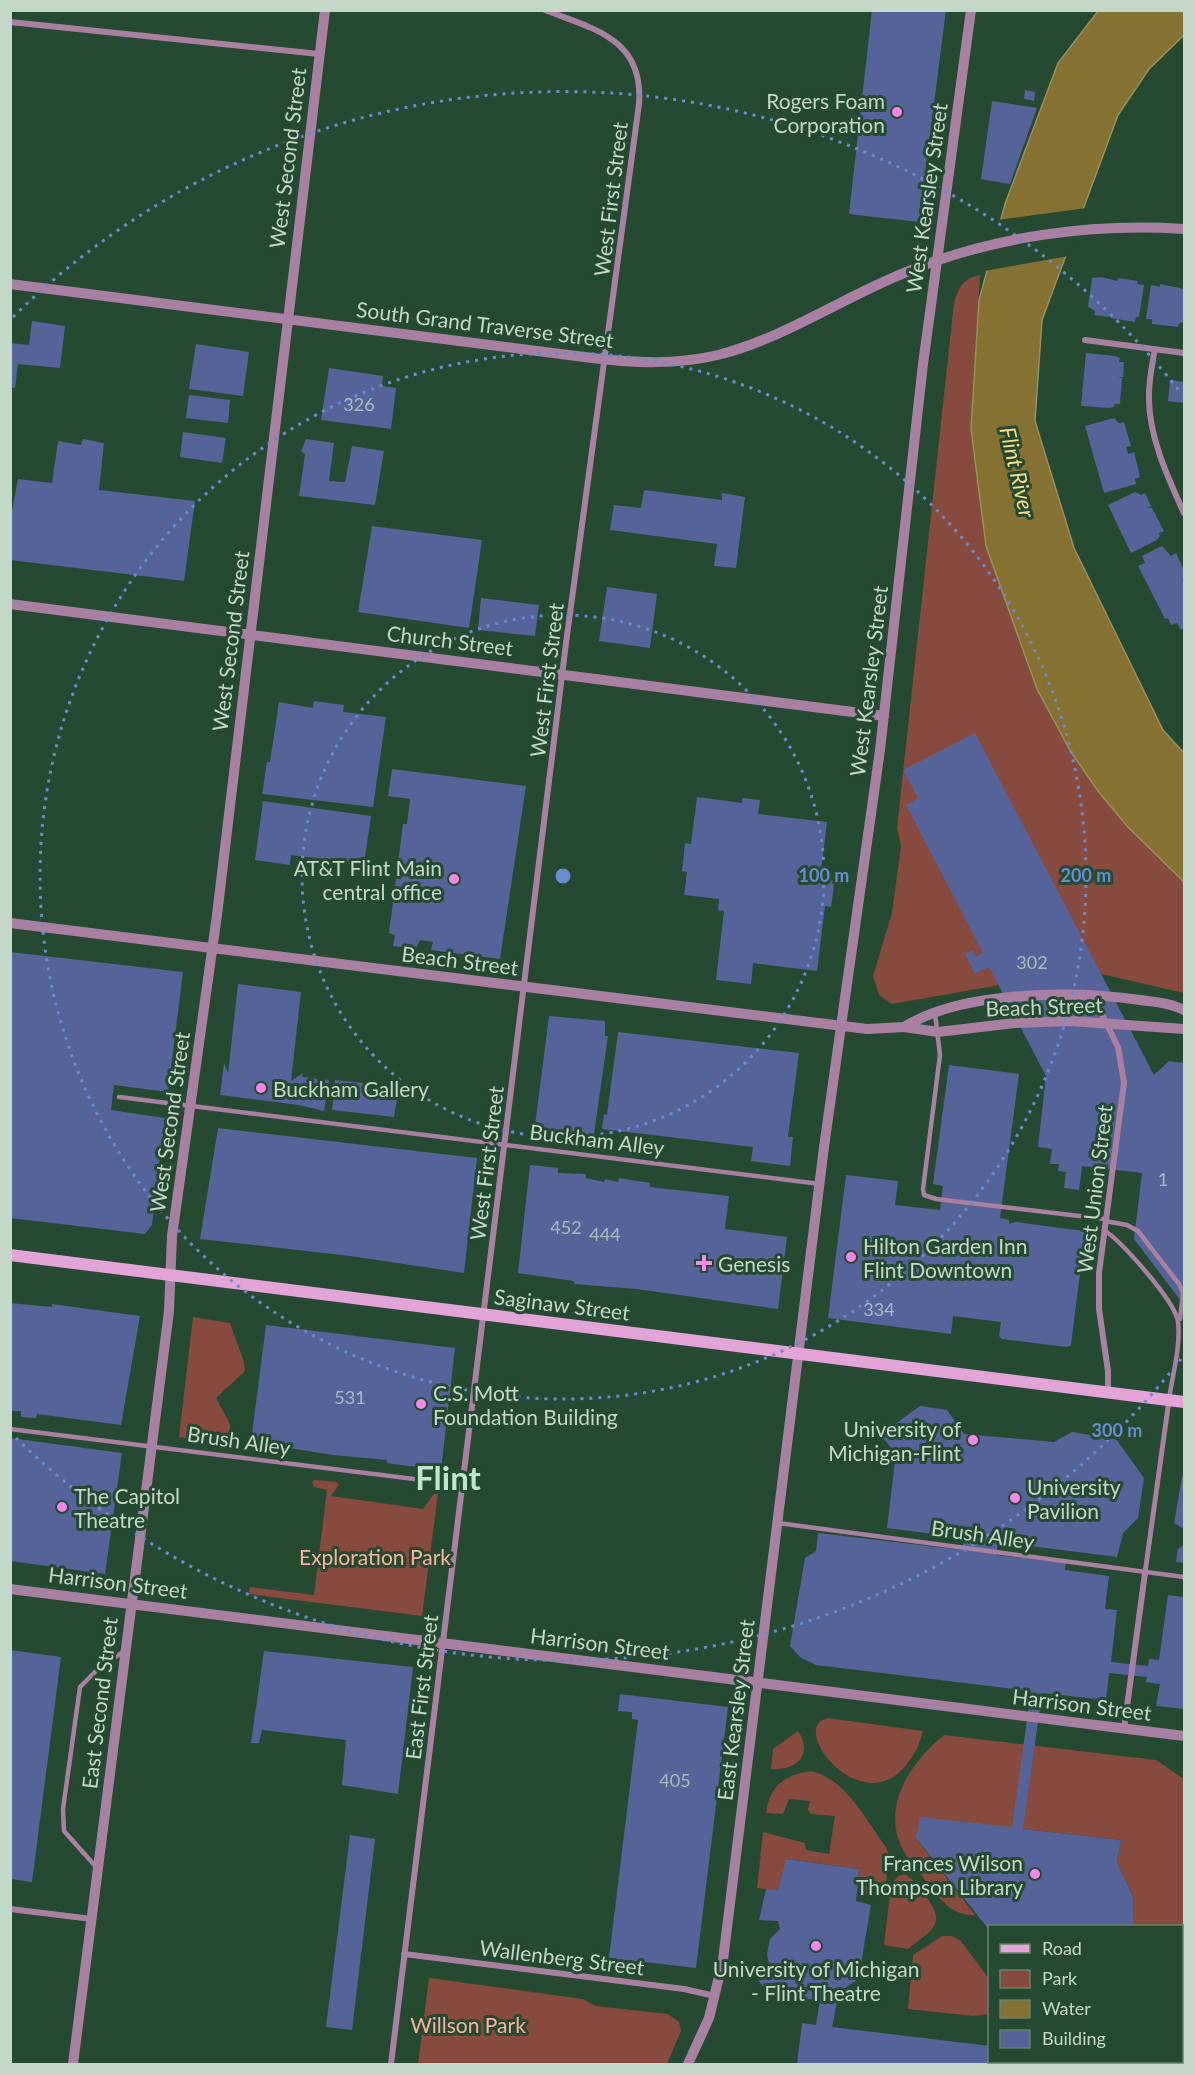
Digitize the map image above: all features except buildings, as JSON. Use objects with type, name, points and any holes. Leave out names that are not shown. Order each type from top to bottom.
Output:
[{"type":"main road","name":"Saginaw Street","points":[[10,1255],[1185,1402]]},
{"type":"street","name":"West Second Street","points":[[170,1275],[172,1236],[212,949],[325,10]]},
{"type":"street","name":"West First Street","points":[[484,1314],[563,674],[639,104],[639,78],[628,54],[607,34],[545,10]]},
{"type":"street","name":"West Kearsley Street","points":[[798,1355],[884,716],[923,364],[971,10]]},
{"type":"street","points":[[10,22],[319,54]]},
{"type":"street","name":"South Grand Traverse Street","points":[[10,284],[605,360],[675,361],[729,352],[902,274],[986,247],[1041,236],[1095,230],[1185,229]]},
{"type":"street","points":[[1085,340],[1185,353]]},
{"type":"street","points":[[1155,349],[1149,393],[1151,418],[1167,474],[1185,513]]},
{"type":"street","name":"Church Street","points":[[10,604],[884,716]]},
{"type":"street","name":"Beach Street","points":[[10,924],[842,1027],[880,1030],[904,1028],[938,1032],[1037,1021],[1107,1022],[1185,1029]]},
{"type":"street","name":"Beach Street","points":[[904,1028],[935,1013],[1003,999],[1093,996],[1155,1002],[1185,1010]]},
{"type":"street","name":"West Union Street","points":[[1093,996],[1107,1022],[1120,1055],[1124,1083],[1101,1256],[1099,1309],[1108,1371],[1108,1392]]},
{"type":"street","name":"East Second Street","points":[[74,2064],[124,1651],[169,1311],[170,1275]]},
{"type":"street","name":"East First Street","points":[[391,2064],[484,1314]]},
{"type":"street","name":"East Kearsley Street","points":[[688,2064],[716,1996],[723,1960],[798,1355]]},
{"type":"street","points":[[1124,1729],[1169,1400]]},
{"type":"street","name":"Harrison Street","points":[[10,1589],[1185,1736]]},
{"type":"street","points":[[10,1909],[92,1919]]},
{"type":"street","name":"Wallenberg Street","points":[[404,1954],[684,1989],[716,1996]]},
{"type":"lane","points":[[935,1013],[940,1055],[924,1195],[936,1199],[1105,1220],[1127,1225],[1138,1231],[1179,1284],[1183,1293],[1169,1400]]},
{"type":"lane","name":"Buckham Alley","points":[[119,1097],[820,1184]]},
{"type":"lane","points":[[1104,1230],[1127,1250],[1173,1308],[1179,1327]]},
{"type":"lane","name":"Brush Alley","points":[[10,1429],[463,1485]]},
{"type":"lane","name":"Brush Alley","points":[[778,1523],[1185,1577]]},
{"type":"lane","points":[[97,1869],[64,1831],[63,1809],[80,1687],[96,1671],[124,1651]]},
{"type":"green space","points":[[980,275],[971,429],[986,546],[1037,689],[1057,727],[1113,810],[1184,882],[1184,993],[1084,970],[892,1004],[879,995],[873,976],[892,913],[901,846],[897,828],[954,303],[962,284]]},
{"type":"green space","points":[[193,1317],[230,1323],[244,1362],[245,1371],[216,1398],[230,1424],[230,1439],[209,1436],[208,1441],[179,1437]]},
{"type":"green space","name":"Exploration Park","points":[[315,1480],[337,1482],[339,1485],[331,1496],[423,1509],[434,1494],[438,1494],[422,1616],[249,1594],[250,1587],[314,1595],[327,1490],[314,1487],[312,1482]]},
{"type":"green space","points":[[828,1718],[923,1731],[917,1749],[907,1764],[889,1779],[870,1783],[851,1777],[835,1766],[823,1752],[816,1737],[817,1725]]},
{"type":"green space","points":[[798,1731],[804,1747],[800,1760],[788,1767],[771,1769],[773,1749]]},
{"type":"green space","points":[[944,1735],[1156,1760],[1184,1779],[1183,1974],[1183,1925],[1134,1925],[1133,1897],[1117,1862],[1121,1840],[1023,1829],[916,1838],[975,1915],[960,1913],[948,1906],[904,1851],[896,1830],[895,1815],[903,1784],[911,1770]]},
{"type":"green space","points":[[811,1771],[824,1776],[845,1792],[863,1813],[886,1847],[890,1858],[883,1897],[862,1894],[864,1883],[858,1880],[859,1869],[787,1859],[778,1890],[757,1888],[763,1832],[805,1843],[806,1850],[829,1854],[835,1816],[811,1814],[808,1810],[810,1801],[789,1799],[783,1814],[766,1813],[771,1795],[780,1783],[794,1775]]},
{"type":"green space","points":[[905,1874],[920,1888],[936,1915],[936,1922],[929,1933],[908,1949],[884,1945],[891,1885],[898,1876]]},
{"type":"green space","points":[[942,1936],[952,1936],[961,1941],[988,1978],[988,2014],[973,2016],[908,2009],[913,1955]]},
{"type":"green space","name":"Willson Park","points":[[429,1978],[583,1999],[595,2006],[668,2014],[679,2022],[681,2031],[667,2064],[418,2064]]},
{"type":"green space","points":[[1184,2035],[1184,2064],[1112,2064],[1183,2063]]},
{"type":"water","name":"Flint River","points":[[1098,11],[1184,11],[1184,35],[1149,69],[1118,115],[1042,320],[1035,421],[1074,548],[1163,730],[1184,753],[1184,882],[1127,826],[1098,791],[1071,752],[1037,689],[986,546],[971,429],[979,300],[1005,204],[1058,63]]},
{"type":"pier","points":[[1087,208],[1069,256],[984,271],[998,220]]},
{"type":"place","name":"Rogers Foam Corporation","points":[[897,112]]},
{"type":"place","name":"AT&T Flint Main central office","points":[[454,879]]},
{"type":"place","name":"Buckham Gallery","points":[[261,1088]]},
{"type":"place","name":"Hilton Garden Inn Flint Downtown","points":[[851,1257]]},
{"type":"place","name":"Genesis","points":[[704,1263]]},
{"type":"place","name":"C.S. Mott Foundation Building","points":[[421,1404]]},
{"type":"place","name":"University of Michigan-Flint","points":[[973,1440]]},
{"type":"place","name":"University Pavilion","points":[[1015,1498]]},
{"type":"place","name":"The Capitol Theatre","points":[[62,1507]]},
{"type":"place","name":"Frances Wilson Thompson Library","points":[[1035,1874]]},
{"type":"place","name":"University of Michigan - Flint Theatre","points":[[816,1946]]},
{"type":"district","name":"Flint","points":[[448,1477]]}]
